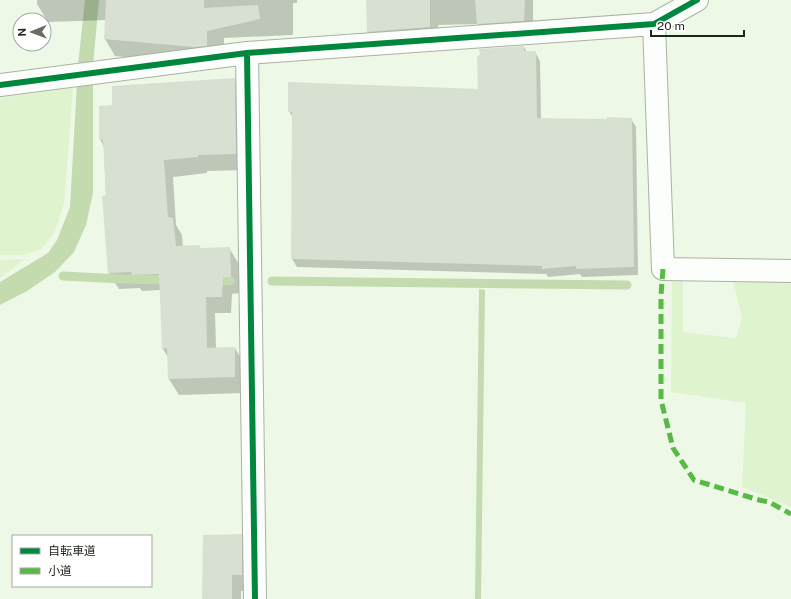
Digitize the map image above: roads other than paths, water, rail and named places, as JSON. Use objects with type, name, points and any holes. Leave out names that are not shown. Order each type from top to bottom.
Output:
[{"type":"street","points":[[0,85],[247,54],[654,24],[697,0]]},
{"type":"street","points":[[654,24],[663,270],[791,271]]},
{"type":"street","points":[[247,54],[255,599]]},
{"type":"waterway","points":[[63,276],[171,280]]},
{"type":"waterway","points":[[211,281],[230,281]]},
{"type":"waterway","points":[[272,281],[627,285]]}]
